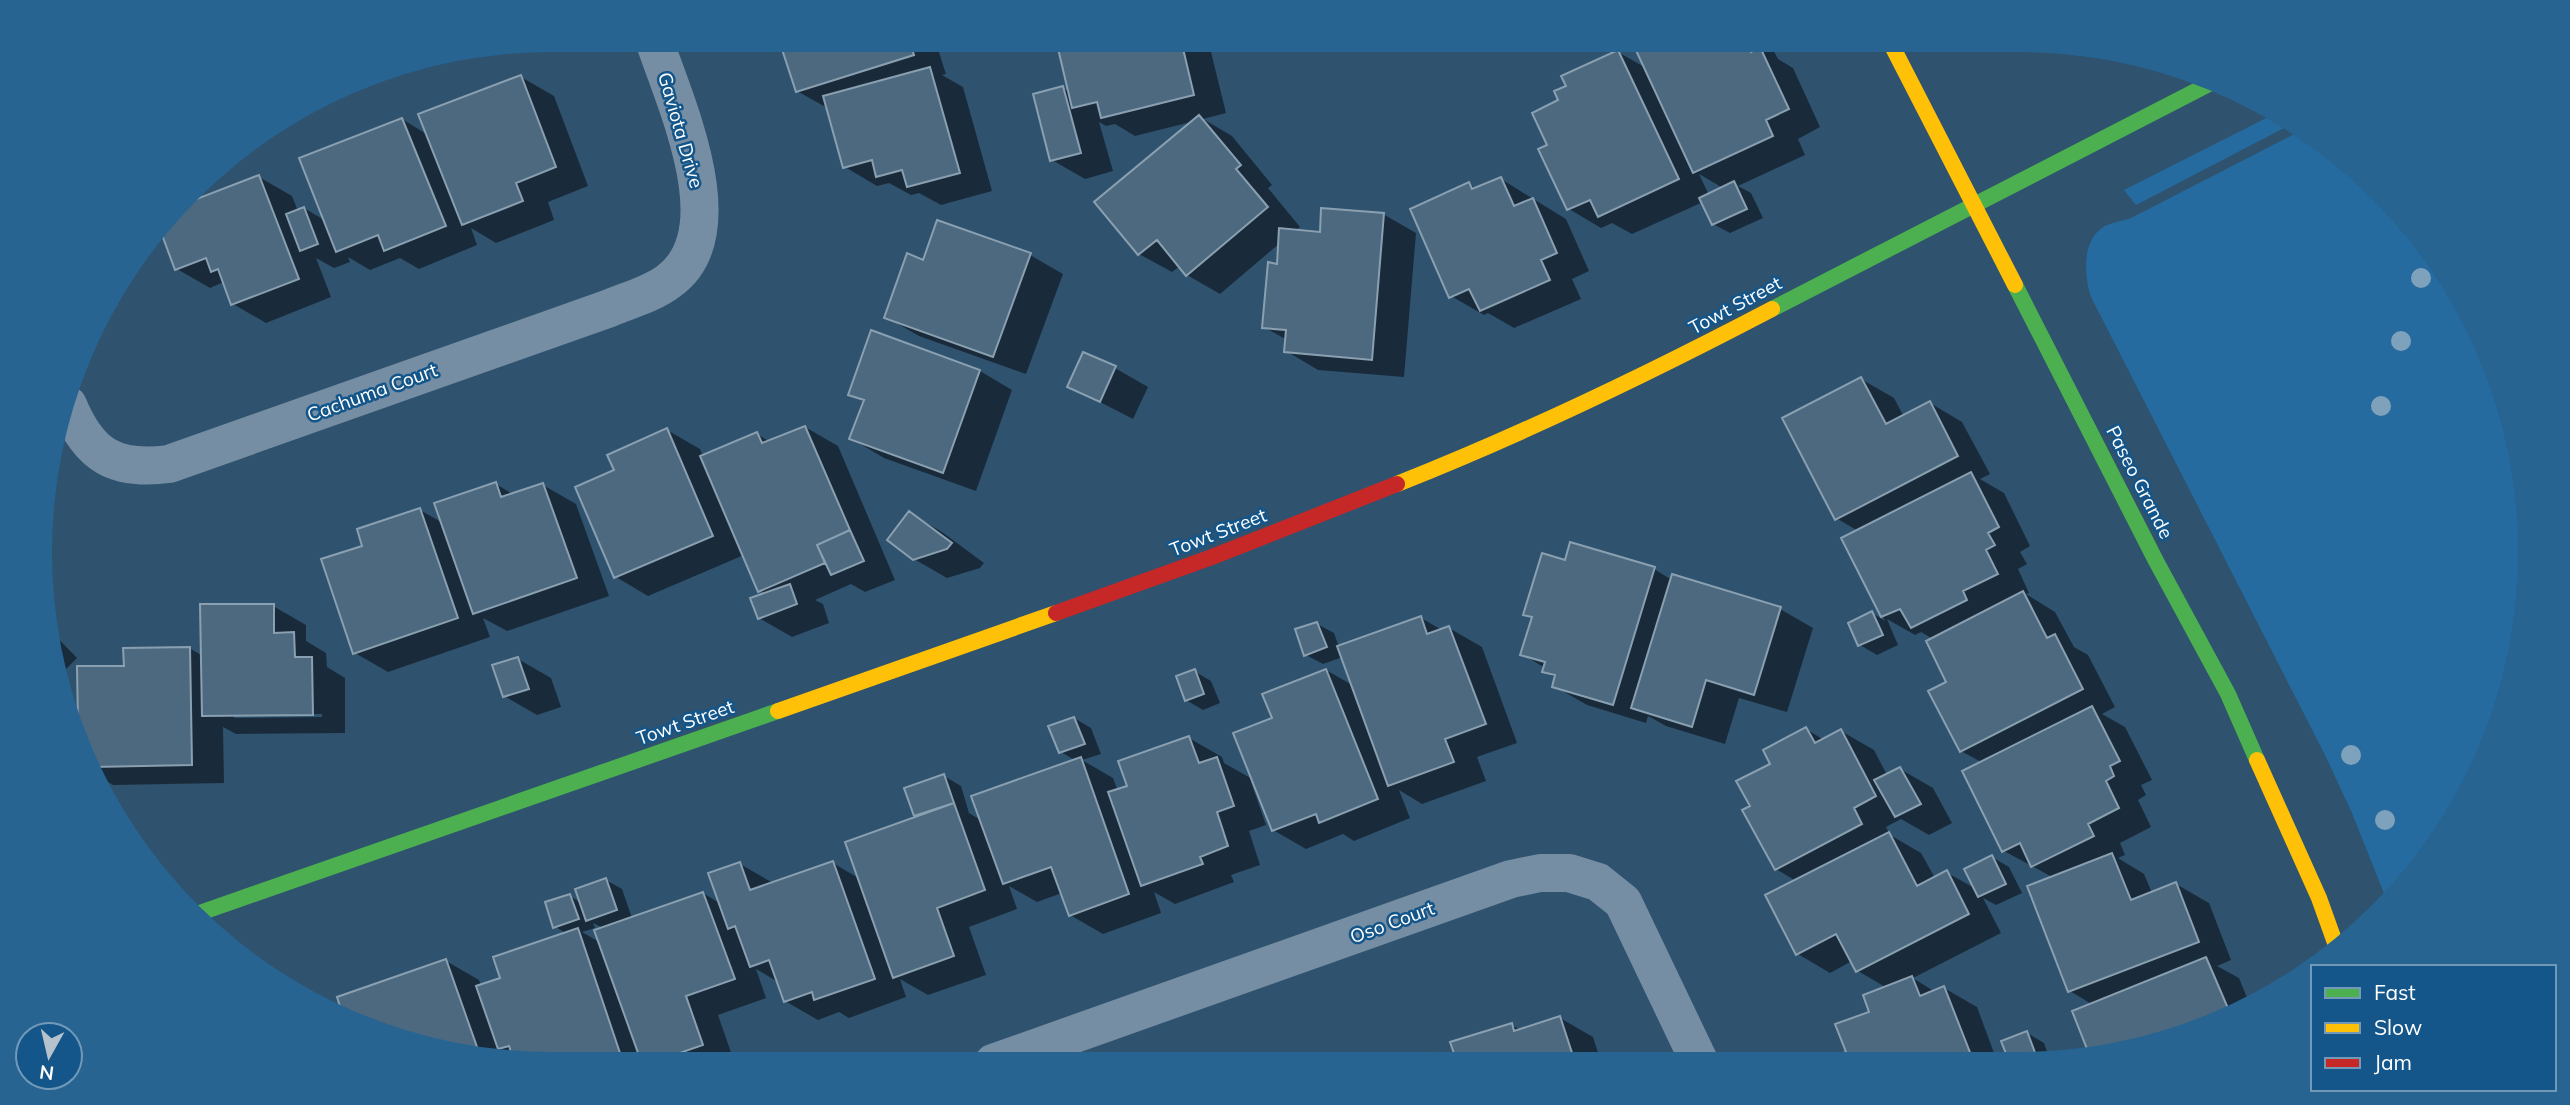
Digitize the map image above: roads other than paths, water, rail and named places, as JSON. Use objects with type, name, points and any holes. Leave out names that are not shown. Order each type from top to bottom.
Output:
[{"type":"street","name":"Gaviota Drive","points":[[658,52],[694,161],[701,201],[700,232],[689,261]]},
{"type":"street","name":"Paseo Grande","points":[[1895,52],[2228,694],[2319,898],[2334,939]]},
{"type":"street","name":"Towt Street","points":[[205,911],[1088,602],[1212,557],[1435,469],[1666,365],[2201,88]]},
{"type":"street","name":"Cachuma Court","points":[[73,414],[85,438],[101,454],[119,463],[143,467],[169,464],[642,296],[669,281],[689,261]]},
{"type":"street","name":"Oso Court","points":[[1024,1052],[1511,879],[1540,873],[1569,873],[1598,882],[1623,902],[1695,1052]]}]
